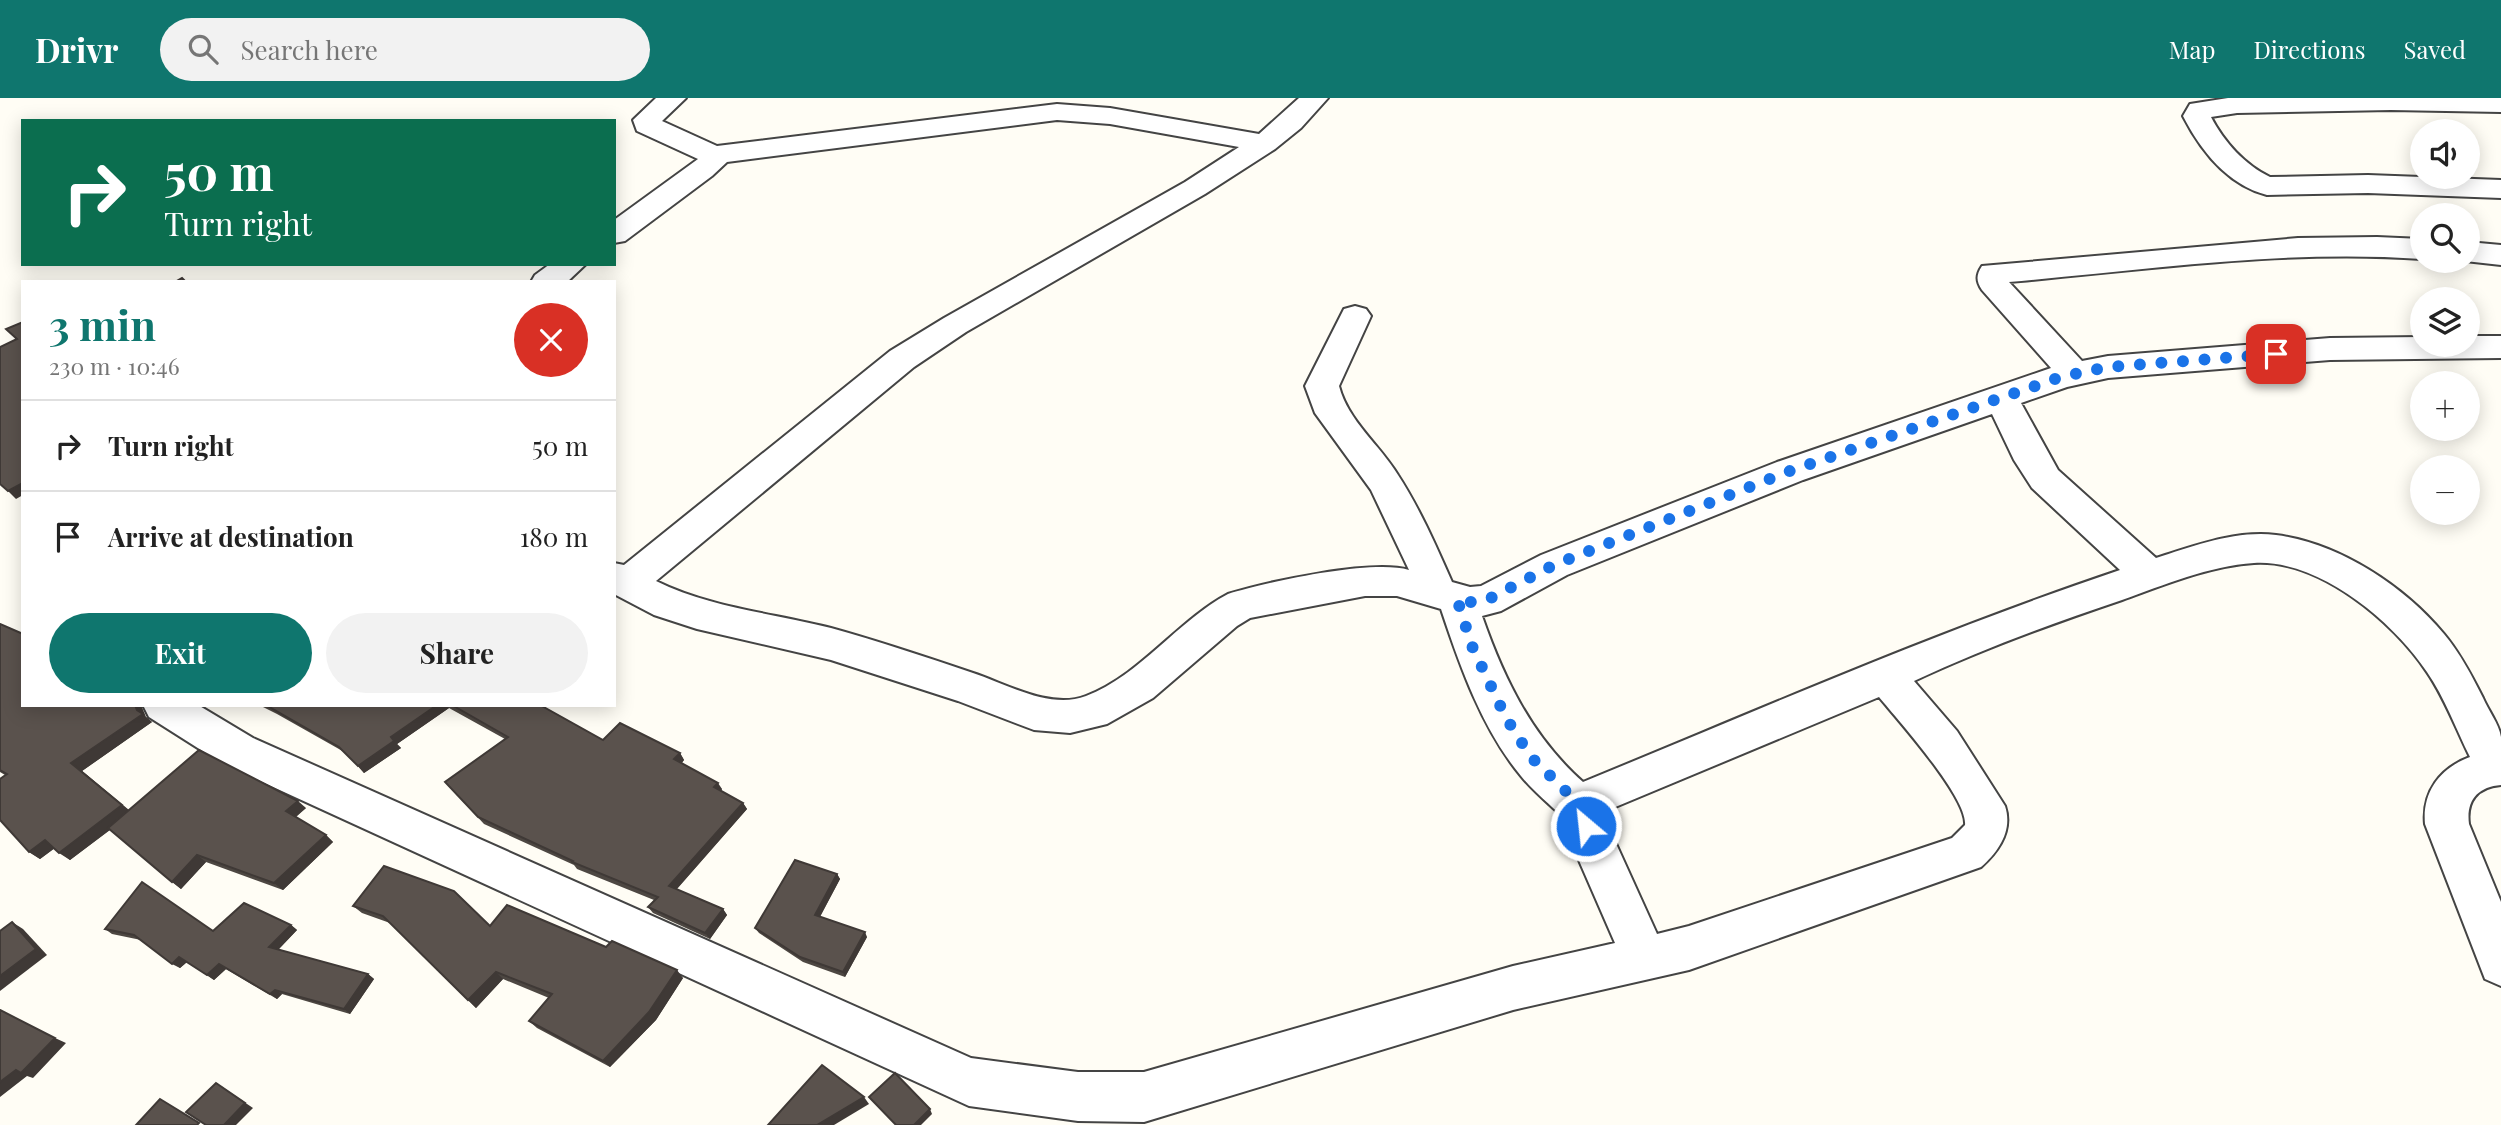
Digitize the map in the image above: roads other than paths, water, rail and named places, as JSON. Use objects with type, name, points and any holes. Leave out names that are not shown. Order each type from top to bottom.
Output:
[{"type":"street","points":[[672,98],[647,120],[647,125],[713,155],[780,144],[1057,112],[1145,109],[1265,144]]},
{"type":"street","points":[[1314,98],[1292,122],[1265,144],[1195,188],[955,325],[902,359],[621,580],[668,604],[697,614],[831,644],[969,688],[1034,713],[1054,716],[1093,712],[1139,686],[1223,615],[1242,605],[1364,581],[1397,581],[1470,602],[1487,600],[1554,565],[1777,476],[2000,396],[2075,374],[2108,367],[2330,349],[2501,347]]},
{"type":"street","points":[[2501,104],[2391,102],[2237,105],[2200,110],[2197,116],[2201,125],[2233,165],[2256,183],[2267,186],[2368,184],[2501,188]]},
{"type":"street","points":[[616,233],[702,170],[714,160],[713,155]]},
{"type":"street","points":[[2075,374],[1993,283],[1993,273],[2298,248],[2377,246],[2410,248]]},
{"type":"street","points":[[2480,253],[2501,256]]},
{"type":"street","points":[[548,280],[568,266]]},
{"type":"street","points":[[1355,316],[1322,386],[1327,405],[1366,454],[1384,483],[1448,597],[1506,718],[1531,757],[1584,809],[1586,826],[1645,958]]},
{"type":"street","points":[[2000,396],[2032,460],[2045,479],[2150,575]]},
{"type":"street","points":[[1584,809],[1598,795],[1886,676],[1961,642],[2040,612],[2150,575],[2237,551],[2272,548],[2308,557],[2334,568],[2368,589],[2421,635],[2442,661],[2498,767],[2467,779],[2448,798],[2445,810],[2447,824],[2495,942],[2501,964]]},
{"type":"street","points":[[166,707],[238,751],[969,1082],[1026,1092],[1113,1099],[1144,1097],[1513,988],[1689,947],[1966,853],[1979,842],[1988,816],[1977,792],[1942,743],[1886,676]]}]
